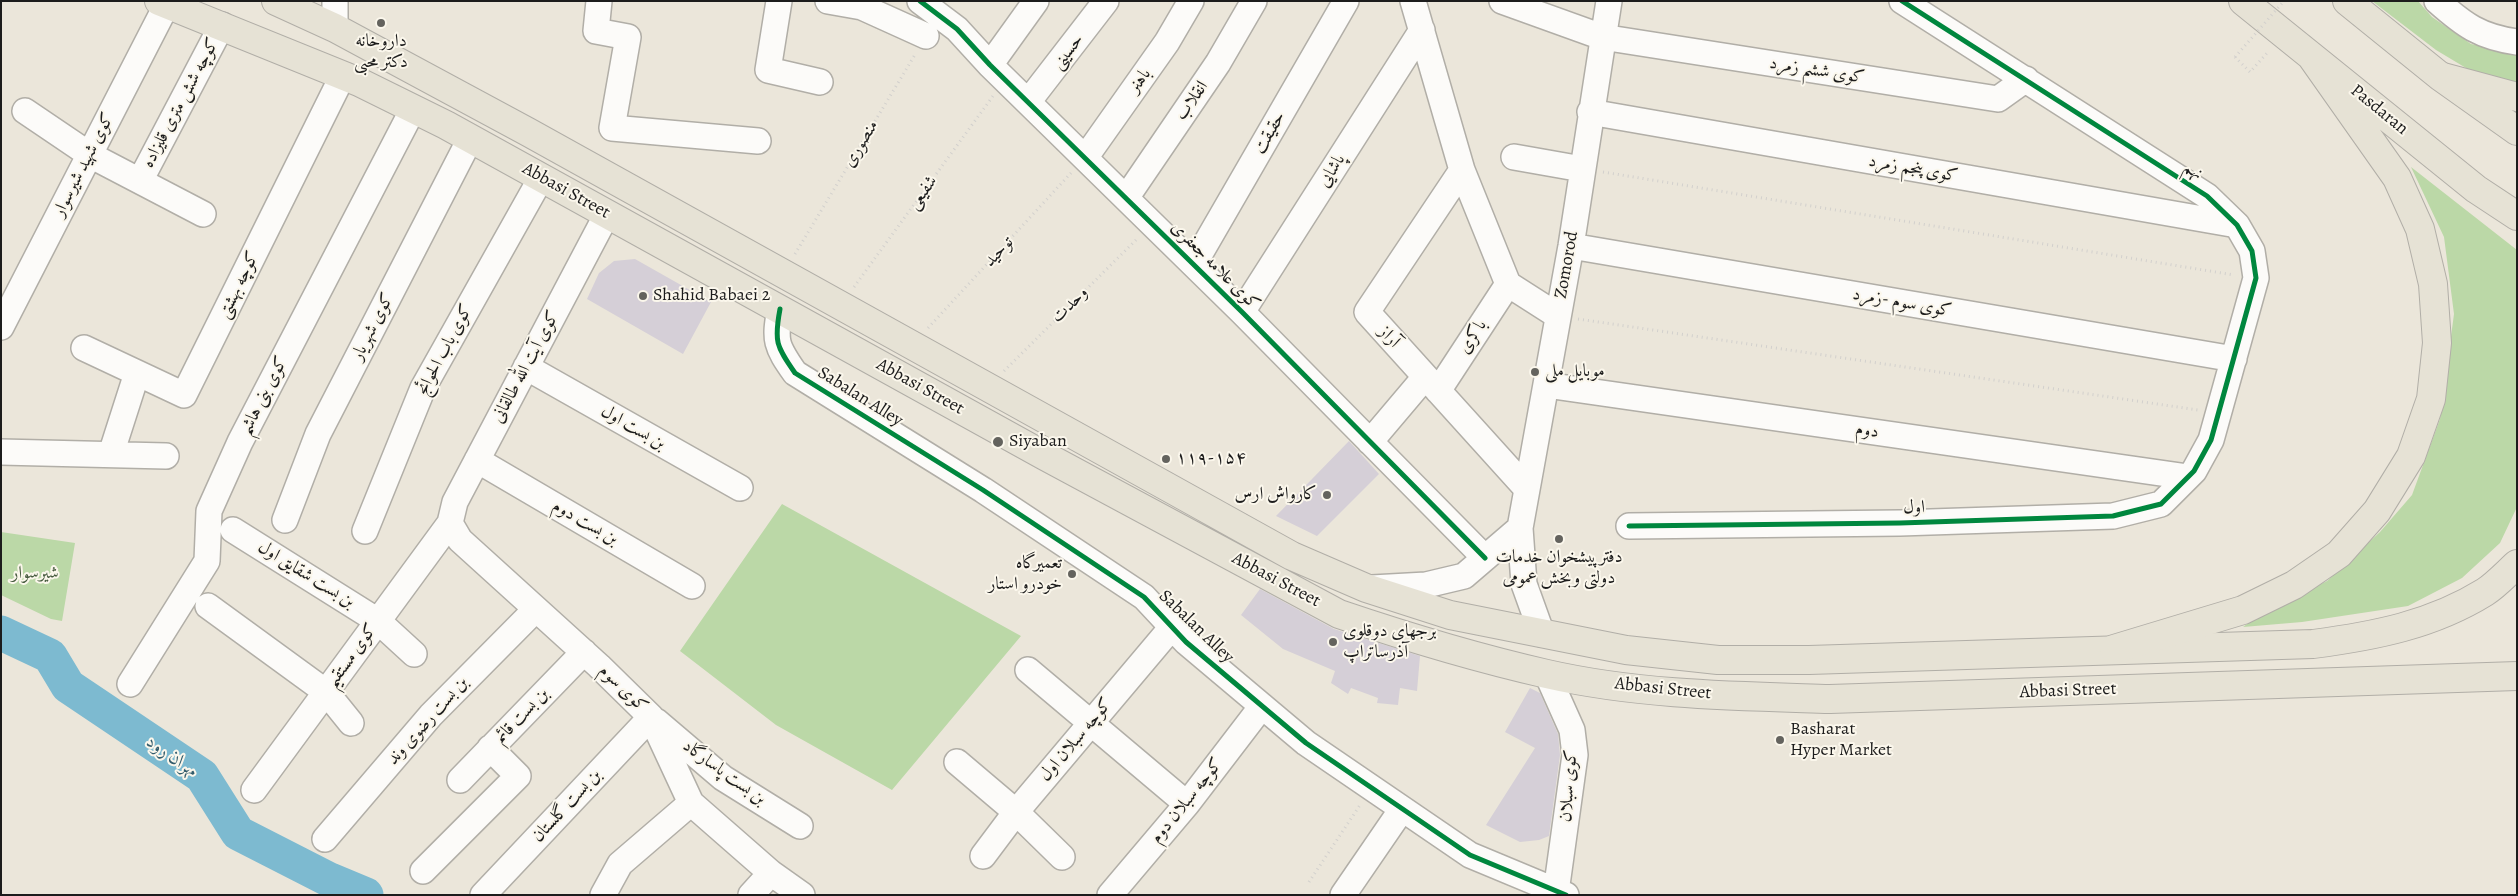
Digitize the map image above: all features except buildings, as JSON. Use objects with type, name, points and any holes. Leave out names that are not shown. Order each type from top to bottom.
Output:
[{"type":"main road","name":"Abbasi Street","points":[[276,1],[335,28],[528,132],[1292,556],[1366,588],[1450,615],[1626,650],[1718,660],[1810,660],[2313,644],[2374,636],[2434,619],[2486,591],[2517,564]]},
{"type":"main road","name":"Pasdaran","points":[[2243,1],[2476,189],[2517,216]]},
{"type":"main road","points":[[2347,1],[2441,77],[2517,131]]},
{"type":"main road","name":"Abbasi Street","points":[[163,3],[343,75],[414,109],[470,138],[1045,456],[1339,614],[1391,632],[1547,674],[1631,688],[1728,696],[1830,699],[2517,676]]},
{"type":"main road","points":[[2114,649],[2243,610],[2294,585],[2339,554],[2377,511],[2411,456],[2431,399],[2437,333],[2433,284],[2420,229],[2396,178],[2311,56]]},
{"type":"main road","points":[[2441,77],[2517,97]]},
{"type":"main road","points":[[510,160],[528,132]]},
{"type":"main road","points":[[1045,456],[1061,427]]},
{"type":"street","points":[[335,1],[335,28]]},
{"type":"street","points":[[599,1],[596,31],[628,37],[612,128],[758,141]]},
{"type":"street","points":[[778,1],[768,70],[820,82]]},
{"type":"street","points":[[828,1],[862,7],[926,36]]},
{"type":"street","points":[[998,72],[1036,1]]},
{"type":"street","name":"حسینی","points":[[1028,102],[1106,1]]},
{"type":"street","name":"باهنر","points":[[1085,158],[1168,42],[1191,1]]},
{"type":"street","name":"انقلاب","points":[[1126,198],[1218,63],[1254,1]]},
{"type":"street","name":"حقیقت","points":[[1194,264],[1346,1]]},
{"type":"street","points":[[1413,1],[1462,170],[1508,284],[1558,316]]},
{"type":"street","name":"کوی ششم زمرد","points":[[1502,1],[1602,37],[1998,100],[2026,79]]},
{"type":"street","name":"Zomorod","points":[[1542,634],[1524,584],[1520,528],[1571,246],[1590,112],[1609,1]]},
{"type":"street","name":"نهم","points":[[1902,1],[2207,196],[2236,225],[2252,251],[2256,278],[2234,359],[2211,440],[2194,471],[2188,477]]},
{"type":"street","points":[[2437,1],[2465,26],[2500,40],[2517,42]]},
{"type":"street","name":"کوی شهید شیرسوار","points":[[1,327],[90,155],[163,3]]},
{"type":"street","name":"کوی علامه جعفری","points":[[928,4],[958,29],[998,72],[1194,264],[1485,558]]},
{"type":"street","name":"کوچه شش متری قلیزاده","points":[[140,181],[222,25]]},
{"type":"street","name":"پاشایی","points":[[1242,312],[1422,30]]},
{"type":"street","name":"کوچه بهشتی","points":[[84,348],[184,395],[343,75]]},
{"type":"street","name":"کوی بنی هاشم","points":[[130,684],[207,561],[209,511],[232,460],[414,109]]},
{"type":"street","points":[[25,111],[90,155],[203,214]]},
{"type":"street","name":"کوی پنجم زمرد","points":[[1590,112],[2236,225]]},
{"type":"street","name":"کوی شهریار","points":[[285,520],[318,434],[470,138]]},
{"type":"street","points":[[1514,157],[1582,169]]},
{"type":"street","name":"آراز","points":[[1462,170],[1366,312],[1527,489]]},
{"type":"street","name":"کوی باب الحوائج","points":[[365,531],[423,388],[541,178]]},
{"type":"street","name":"کوی آیت الله طالقانی","points":[[450,523],[455,502],[607,214]]},
{"type":"street","name":"کوی سوم -زمرد","points":[[1571,246],[2234,359]]},
{"type":"street","name":"باکری","points":[[1370,442],[1432,384],[1508,284]]},
{"type":"street","name":"Sabalan Alley","points":[[780,309],[775,335],[783,357],[795,373],[983,490],[1144,597],[1186,642],[1262,706],[1306,743],[1371,788],[1470,855],[1561,894]]},
{"type":"street","name":"بن بست اول","points":[[526,367],[740,488]]},
{"type":"street","points":[[111,454],[138,373]]},
{"type":"street","name":"دوم","points":[[1546,385],[2188,477]]},
{"type":"street","points":[[1,452],[166,456]]},
{"type":"street","name":"بن بست دوم","points":[[477,460],[692,586]]},
{"type":"street","name":"اول","points":[[1629,526],[1900,523],[2112,516],[2161,504],[2188,477]]},
{"type":"street","name":"کوی سوم","points":[[450,523],[460,540],[584,652],[651,717],[691,803],[770,873]]},
{"type":"street","name":"کوی مستقیم","points":[[254,790],[450,523]]},
{"type":"street","points":[[1366,588],[1426,585],[1464,576],[1520,528]]},
{"type":"street","name":"بن بست شقایق اول","points":[[233,530],[378,621],[414,654]]},
{"type":"street","points":[[208,606],[326,692],[351,723]]},
{"type":"street","name":"بن بست رضوی وند","points":[[325,839],[430,715],[536,609]]},
{"type":"street","name":"کوچه سبلان اول","points":[[983,856],[1016,812],[1172,627]]},
{"type":"street","name":"بن بست قائم","points":[[460,780],[584,652]]},
{"type":"street","points":[[1028,670],[1187,804]]},
{"type":"street","name":"کوی سبلان","points":[[1547,674],[1572,730],[1575,756],[1561,894]]},
{"type":"street","name":"کوچه سبلان دوم","points":[[1110,895],[1187,804],[1262,706]]},
{"type":"street","name":"بن بست پاسارگاد","points":[[651,717],[723,778],[800,826]]},
{"type":"street","name":"بن بست گلستان","points":[[484,895],[651,717]]},
{"type":"street","points":[[423,871],[518,776],[490,748]]},
{"type":"street","points":[[957,762],[1016,812],[1062,857]]},
{"type":"street","points":[[603,895],[620,864],[691,803]]},
{"type":"street","points":[[1343,895],[1402,809]]},
{"type":"street","points":[[751,895],[770,873],[802,895]]},
{"type":"path","points":[[2284,1],[2235,57],[2250,72],[2284,34]]},
{"type":"path","points":[[1582,169],[2256,278]]},
{"type":"path","points":[[1558,316],[2218,413]]},
{"type":"path","points":[[1309,882],[1371,788]]},
{"type":"green space","points":[[2372,1],[2418,1],[2432,17],[2471,44],[2517,54],[2517,85],[2481,77],[2436,50]]},
{"type":"green space","points":[[2411,167],[2517,250],[2517,507],[2500,543],[2462,578],[2408,606],[2302,622],[2243,627],[2262,613],[2327,581],[2380,532],[2412,495],[2440,419],[2454,314],[2444,237]]},
{"type":"green space","points":[[782,504],[1021,636],[892,790],[776,725],[680,651]]},
{"type":"green space","name":"شیرسوار","points":[[1,532],[75,543],[62,621],[51,619],[1,595]]},
{"type":"waterway","name":"مهران رود","points":[[1,633],[50,656],[68,686],[202,776],[238,833],[330,880],[366,895]]},
{"type":"cycle path","points":[[920,1],[957,29],[990,65],[1242,312],[1485,558]]},
{"type":"cycle path","points":[[1629,526],[1900,523],[2113,516],[2161,504],[2194,471],[2211,440],[2256,278],[2252,251],[2237,225],[2207,196],[1902,1]]},
{"type":"cycle path","points":[[780,309],[777,329],[778,343],[795,373],[983,490],[1144,597],[1186,642],[1306,743],[1470,855],[1566,895]]},
{"type":"place","name":"داروخانه دکتر محبی","points":[[381,23]]},
{"type":"place","name":"Shahid Babaei 2","points":[[643,296]]},
{"type":"place","name":"موبایل ملی","points":[[1535,372]]},
{"type":"place","name":"Siyaban","points":[[998,442]]},
{"type":"place","name":"۱۱۹-۱۵۴","points":[[1166,459]]},
{"type":"place","name":"کارواش ارس","points":[[1327,495]]},
{"type":"place","name":"دفترپیشخوان خدمات دولتی وبخش عمومی","points":[[1559,539]]},
{"type":"place","name":"تعمیرگاه خودرو استار","points":[[1072,574]]},
{"type":"place","name":"برجهای دوقلوی آذرساتراپ","points":[[1333,642]]},
{"type":"place","name":"Basharat Hyper Market","points":[[1780,740]]}]
